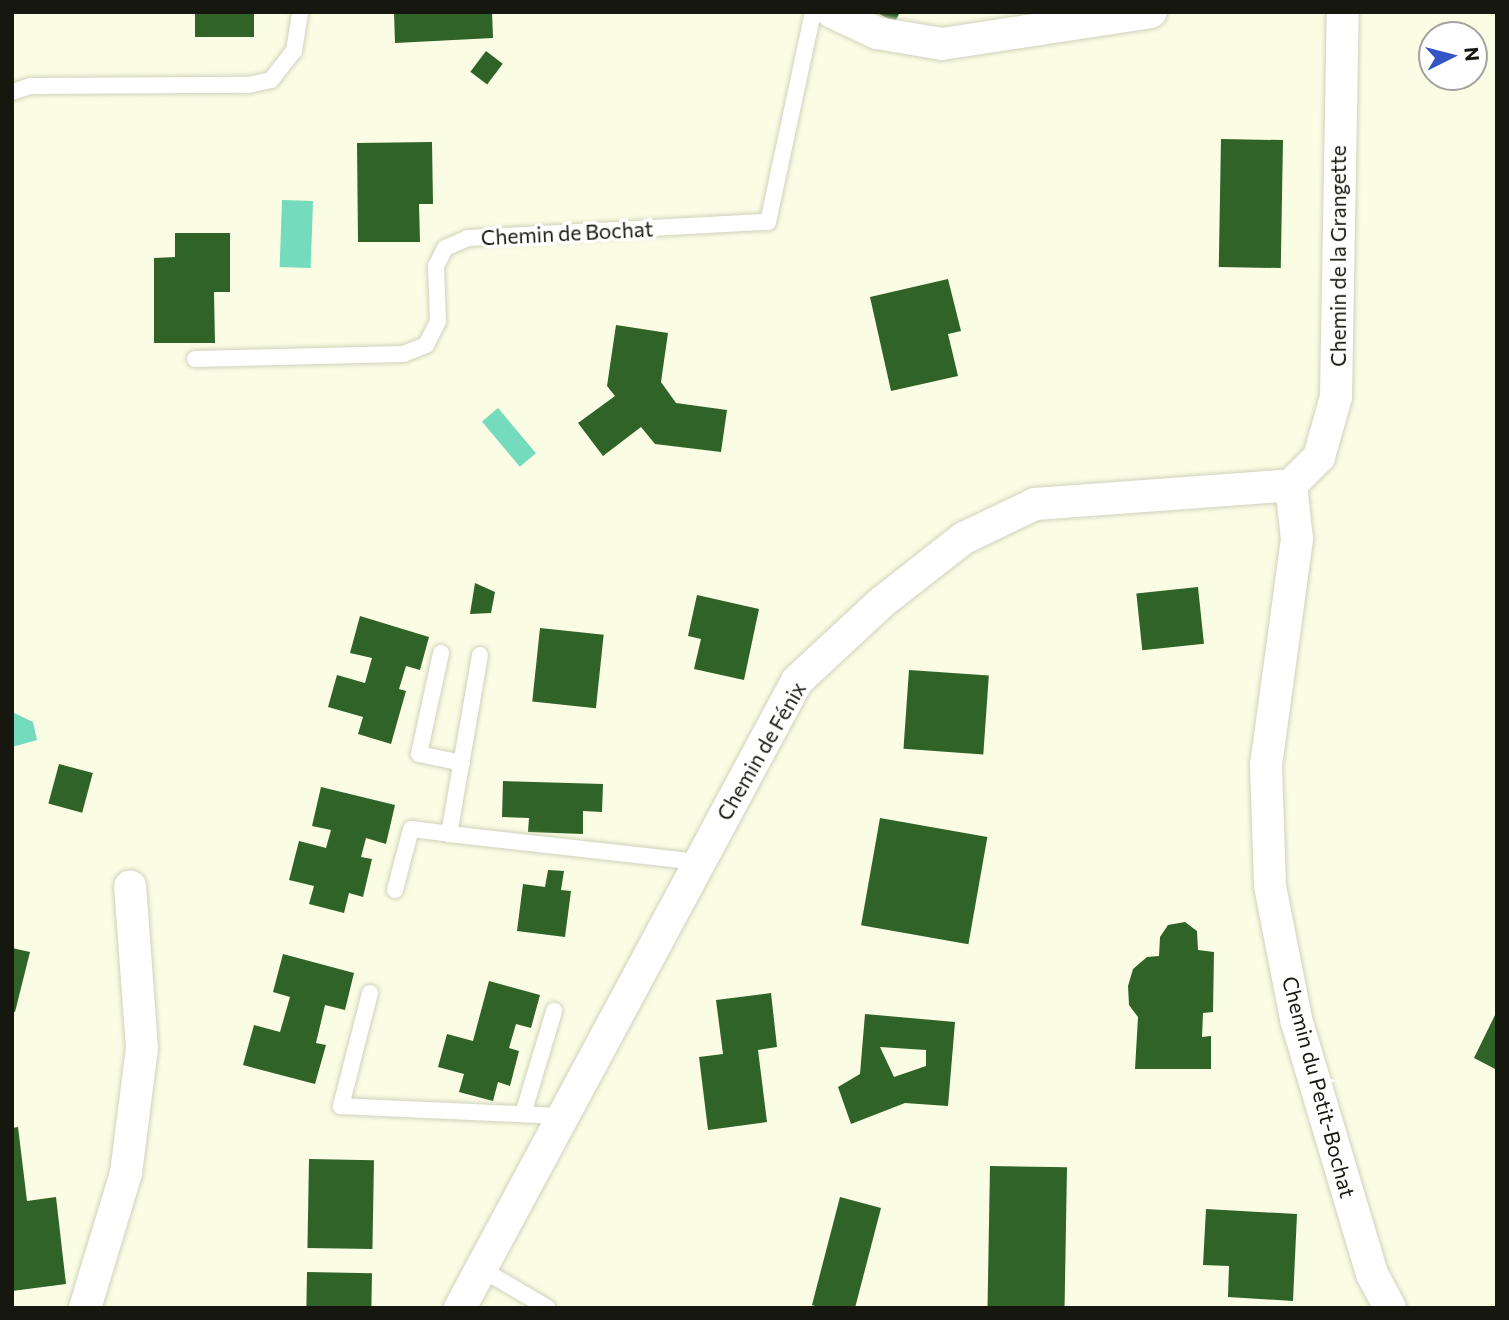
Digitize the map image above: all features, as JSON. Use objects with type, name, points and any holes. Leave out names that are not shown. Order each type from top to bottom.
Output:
[{"type":"street","points":[[832,12],[877,33],[942,44],[1151,12]]},
{"type":"street","name":"Chemin de la Grangette","points":[[1291,485],[1319,457],[1336,397],[1343,12]]},
{"type":"street","name":"Chemin de Fénix","points":[[460,1308],[797,681],[882,602],[964,538],[1035,504],[1291,485]]},
{"type":"street","name":"Chemin du Petit-Bochat","points":[[1291,485],[1297,539],[1266,765],[1270,886],[1296,1018],[1372,1275],[1390,1308]]},
{"type":"street","points":[[85,1308],[126,1173],[142,1048],[130,886]]},
{"type":"lane","points":[[12,92],[31,86],[248,85],[271,80],[294,51],[300,12]]},
{"type":"lane","name":"Chemin de Bochat","points":[[195,359],[403,354],[426,345],[438,321],[436,266],[445,248],[468,239],[768,222],[813,12]]},
{"type":"lane","points":[[441,653],[419,754],[462,763]]},
{"type":"lane","points":[[449,834],[480,655]]},
{"type":"lane","points":[[395,890],[411,829],[698,862]]},
{"type":"lane","points":[[370,993],[341,1106],[564,1116]]},
{"type":"lane","points":[[523,1114],[554,1011]]},
{"type":"lane","points":[[483,1269],[548,1308]]},
{"type":"water","points":[[282,200],[313,201],[311,268],[280,267]]},
{"type":"water","points":[[498,408],[536,453],[520,467],[482,421]]},
{"type":"water","points":[[12,712],[33,722],[37,740],[12,747]]},
{"type":"building","points":[[195,12],[254,12],[254,37],[195,37]]},
{"type":"building","points":[[394,12],[492,12],[493,38],[395,43]]},
{"type":"building","points":[[875,12],[900,12],[895,22]]},
{"type":"building","points":[[486,51],[503,64],[487,84],[470,72]]},
{"type":"building","points":[[1221,139],[1283,140],[1281,268],[1219,267]]},
{"type":"building","points":[[432,142],[433,204],[419,204],[420,242],[358,242],[357,143]]},
{"type":"building","points":[[175,233],[230,233],[230,292],[214,292],[215,343],[154,343],[154,258],[175,257]]},
{"type":"building","points":[[948,279],[961,331],[948,334],[958,376],[891,391],[870,297]]},
{"type":"building","points":[[616,325],[668,333],[661,382],[676,403],[727,410],[721,452],[655,444],[641,427],[603,456],[578,423],[615,396],[607,386]]},
{"type":"building","points":[[475,583],[495,592],[491,613],[470,614]]},
{"type":"building","points":[[1198,587],[1204,644],[1142,650],[1136,593]]},
{"type":"building","points":[[697,595],[759,609],[744,680],[694,669],[701,639],[688,636]]},
{"type":"building","points":[[360,616],[429,637],[420,670],[406,666],[399,689],[406,691],[391,744],[358,734],[363,717],[328,707],[337,675],[365,683],[372,658],[350,653]]},
{"type":"building","points":[[540,628],[604,635],[596,708],[532,702]]},
{"type":"building","points":[[909,670],[989,676],[983,754],[903,749]]},
{"type":"building","points":[[59,764],[93,773],[82,813],[48,804]]},
{"type":"building","points":[[503,781],[603,784],[602,812],[583,811],[583,834],[528,832],[529,818],[502,817]]},
{"type":"building","points":[[321,787],[395,805],[386,844],[366,838],[361,857],[372,859],[363,897],[349,893],[344,913],[309,904],[314,886],[289,880],[299,841],[326,848],[331,830],[312,826]]},
{"type":"building","points":[[880,818],[987,837],[968,944],[861,925]]},
{"type":"building","points":[[548,870],[564,871],[561,890],[571,891],[565,937],[517,931],[523,884],[545,887]]},
{"type":"building","points":[[1185,922],[1197,931],[1198,950],[1214,952],[1213,1012],[1203,1013],[1202,1037],[1211,1036],[1211,1069],[1135,1069],[1138,1017],[1129,1005],[1128,986],[1133,969],[1147,957],[1159,956],[1160,937],[1168,925]]},
{"type":"building","points":[[12,948],[30,952],[15,1012],[12,1011]]},
{"type":"building","points":[[283,954],[354,973],[345,1010],[325,1005],[316,1043],[326,1045],[315,1084],[243,1065],[254,1025],[280,1032],[290,997],[273,992]]},
{"type":"building","points":[[489,981],[540,995],[531,1028],[516,1024],[509,1048],[519,1051],[510,1086],[498,1082],[493,1101],[459,1092],[464,1074],[438,1067],[447,1034],[473,1041]]},
{"type":"building","points":[[771,993],[777,1047],[758,1050],[767,1122],[708,1130],[699,1057],[723,1054],[716,1000]]},
{"type":"building","points":[[1497,1011],[1497,1070],[1474,1058]]},
{"type":"building","points":[[865,1014],[955,1022],[948,1106],[905,1103],[851,1124],[838,1087],[860,1074]],"holes":[[[880,1047],[926,1050],[926,1066],[894,1077]]]},
{"type":"building","points":[[18,1127],[27,1201],[56,1197],[66,1284],[12,1291],[12,1128]]},
{"type":"building","points":[[309,1159],[374,1160],[372,1249],[307,1248]]},
{"type":"building","points":[[990,1166],[1067,1167],[1065,1308],[988,1308]]},
{"type":"building","points":[[840,1197],[881,1208],[855,1308],[821,1308],[812,1305]]},
{"type":"building","points":[[1206,1209],[1297,1214],[1293,1301],[1228,1297],[1229,1266],[1203,1265]]},
{"type":"building","points":[[307,1272],[372,1273],[371,1308],[306,1308]]}]
